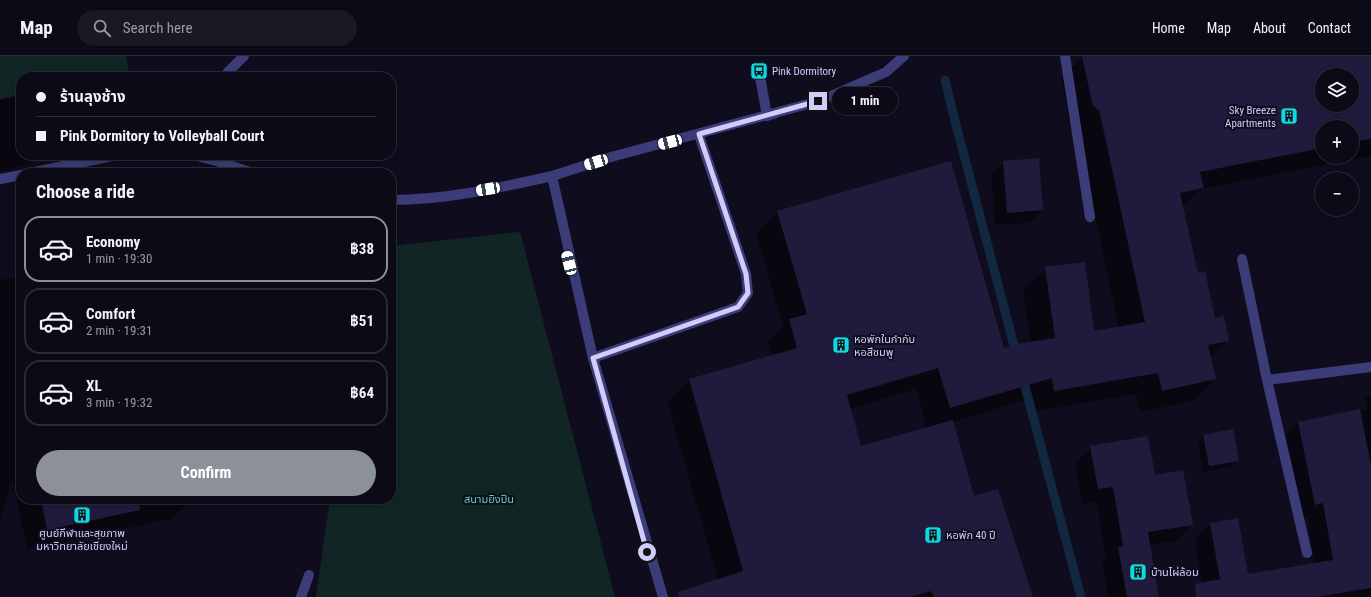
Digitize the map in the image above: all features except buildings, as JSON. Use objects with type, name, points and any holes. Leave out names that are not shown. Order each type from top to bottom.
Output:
[{"type":"street","points":[[228,72],[244,56]]},
{"type":"street","points":[[396,200],[416,200],[494,188],[552,176],[611,157],[767,116],[818,101],[886,72],[904,56]]},
{"type":"street","points":[[1065,56],[1090,218]]},
{"type":"street","points":[[759,71],[767,116]]},
{"type":"street","points":[[593,358],[738,307],[748,293],[746,274],[699,134]]},
{"type":"street","points":[[54,168],[93,160]]},
{"type":"street","points":[[224,160],[242,168]]},
{"type":"street","points":[[0,179],[16,176]]},
{"type":"street","points":[[552,176],[593,358],[660,597]]},
{"type":"street","points":[[1242,259],[1267,380],[1307,553]]},
{"type":"street","points":[[593,358],[663,597]]},
{"type":"street","points":[[1267,380],[1371,367]]},
{"type":"street","points":[[301,597],[309,575]]},
{"type":"green space","points":[[0,56],[126,56],[129,72],[16,72],[16,96],[0,99]]},
{"type":"green space","name":"สนามยิงปืน","points":[[520,232],[615,597],[316,597],[329,504],[396,504],[396,245]]},
{"type":"waterway","points":[[945,80],[1017,357]]},
{"type":"waterway","points":[[1022,375],[1081,597]]},
{"type":"place","name":"Pink Dormitory","points":[[759,71]]},
{"type":"place","name":"Sky Breeze Apartments","points":[[1289,116]]},
{"type":"place","name":"หอพักในกำกับ หอสีชมพู","points":[[841,345]]},
{"type":"place","name":"ศูนย์กีฬาและสุขภาพ มหาวิทยาลัยเชียงใหม่","points":[[82,515]]},
{"type":"place","name":"หอพัก 40 ปี","points":[[933,535]]},
{"type":"place","name":"บ้านไผ่ล้อม","points":[[1138,572]]},
{"type":"route","points":[[647,552],[593,358],[738,307],[748,293],[746,274],[699,134],[818,101]]}]
